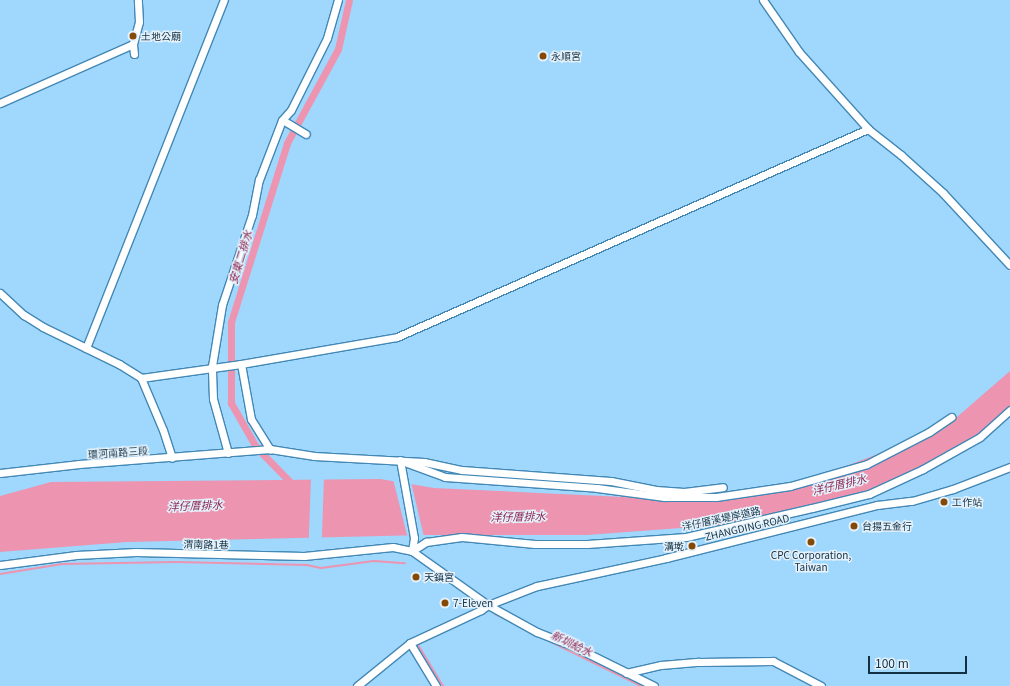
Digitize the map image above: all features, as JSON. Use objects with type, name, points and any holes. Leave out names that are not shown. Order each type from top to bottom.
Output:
[{"type":"street","points":[[0,103],[133,49],[139,22],[138,0]]},
{"type":"street","points":[[86,348],[224,0]]},
{"type":"street","points":[[228,453],[213,399],[222,305],[252,215],[259,180],[282,120],[291,110],[327,38],[338,0]]},
{"type":"street","points":[[763,0],[799,52],[868,128],[901,155],[943,193],[1010,265]]},
{"type":"street","points":[[286,122],[306,134]]},
{"type":"street","points":[[141,378],[215,366],[239,364],[396,337],[868,128]]},
{"type":"street","points":[[0,293],[24,315],[43,327],[119,364],[141,378],[172,458]]},
{"type":"street","points":[[239,364],[251,419],[270,449]]},
{"type":"street","name":"洋仔厝溪堤岸道路","points":[[412,551],[426,542],[462,537],[535,544],[572,544],[686,537],[812,508],[869,494],[923,469],[980,437],[1010,410]]},
{"type":"street","name":"洋仔厝溪堤岸道路","points":[[400,460],[445,477],[597,488],[664,497],[716,496],[790,486],[867,464],[929,432],[951,417]]},
{"type":"street","name":"環河南路三段","points":[[0,473],[79,464],[237,453],[270,449],[314,456],[424,462],[462,470],[611,481],[656,490],[684,492],[723,487]]},
{"type":"street","points":[[400,460],[414,538],[412,551],[488,605],[537,632],[575,647],[654,686]]},
{"type":"street","name":"ZHANGDING ROAD","points":[[410,643],[481,610],[488,605],[537,586],[666,558],[877,505],[912,501],[954,489],[1010,466]]},
{"type":"street","name":"渭南路1巷","points":[[0,565],[70,555],[121,553],[304,556],[393,547],[412,551]]},
{"type":"street","points":[[357,686],[410,643],[436,686]]},
{"type":"street","points":[[626,673],[661,665],[698,662],[773,661],[822,686]]},
{"type":"water","name":"洋仔厝排水","points":[[1010,371],[1010,408],[979,435],[922,469],[870,492],[812,507],[721,525],[587,535],[425,535],[127,542],[0,552],[0,496],[51,482],[380,479],[434,488],[665,499],[790,487],[942,430]]},
{"type":"pier","points":[[311,477],[324,477],[322,540],[309,540]]},
{"type":"pier","points":[[393,479],[411,482],[424,537],[407,535]]},
{"type":"waterway","name":"安東二排水","points":[[295,487],[256,447],[231,403],[231,322],[287,143],[338,49],[349,0]]},
{"type":"waterway","points":[[0,574],[62,564],[176,562],[307,565],[321,568],[374,561],[405,563]]},
{"type":"waterway","name":"新圳給水","points":[[495,614],[514,623]]},
{"type":"waterway","name":"新圳給水","points":[[545,639],[641,686]]},
{"type":"waterway","points":[[418,645],[443,686]]},
{"type":"place","name":"土地公廟","points":[[133,36]]},
{"type":"place","name":"永順宮","points":[[543,56]]},
{"type":"place","name":"工作站","points":[[944,502]]},
{"type":"place","name":"台揚五金行","points":[[854,526]]},
{"type":"place","name":"CPC Corporation, Taiwan","points":[[811,542]]},
{"type":"place","name":"溝墘","points":[[692,546]]},
{"type":"place","name":"天鎮宮","points":[[416,577]]},
{"type":"place","name":"7-Eleven","points":[[445,603]]}]
